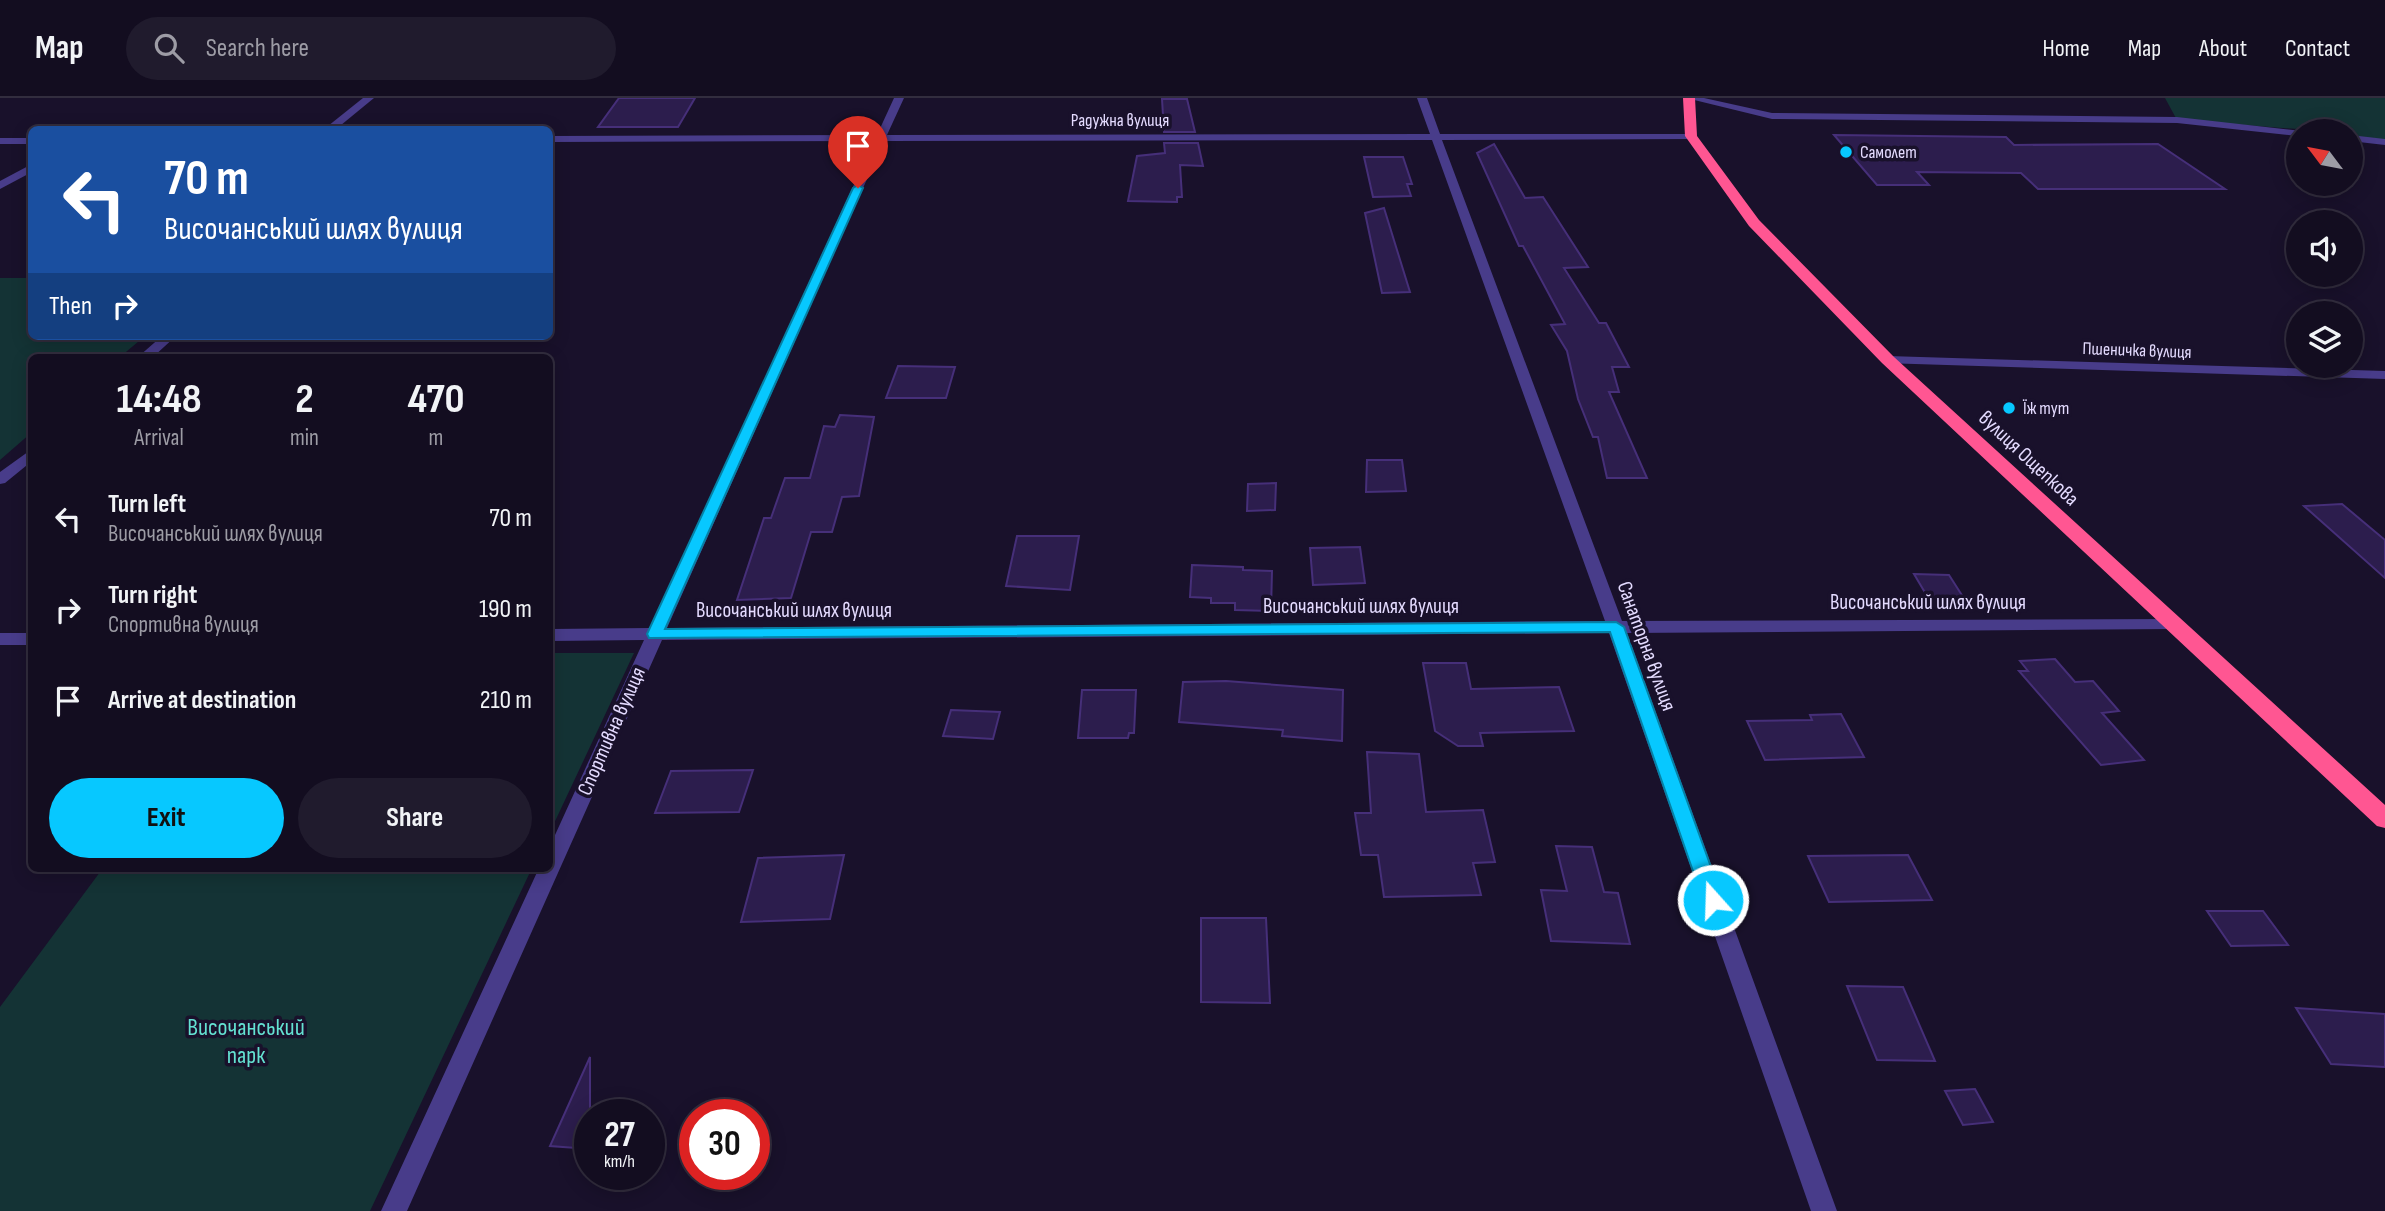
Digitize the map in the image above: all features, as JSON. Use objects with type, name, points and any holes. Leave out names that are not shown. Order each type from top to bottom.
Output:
[{"type":"highway","points":[[1690,98],[1690,136]]},
{"type":"highway","name":"вулиця Ощепкова","points":[[1690,136],[1754,223],[1888,360],[2385,819]]},
{"type":"street","points":[[333,126],[369,98]]},
{"type":"street","name":"Спортивна вулиця","points":[[553,859],[899,98]]},
{"type":"street","name":"Санаторна вулиця","points":[[1422,98],[1616,627],[1824,1211]]},
{"type":"street","points":[[1690,98],[1772,116],[2177,120],[2286,132]]},
{"type":"street","name":"Радужна вулиця","points":[[553,139],[1690,136]]},
{"type":"street","points":[[2363,139],[2385,142]]},
{"type":"street","points":[[0,141],[28,141]]},
{"type":"street","points":[[0,187],[28,170]]},
{"type":"street","points":[[149,354],[165,340]]},
{"type":"street","name":"Пшеничка вулиця","points":[[1888,360],[2385,375]]},
{"type":"street","points":[[0,480],[28,456]]},
{"type":"street","name":"Височанський шлях вулиця","points":[[553,635],[2174,623]]},
{"type":"street","points":[[0,639],[28,639]]},
{"type":"street","name":"Спортивна вулиця","points":[[394,1211],[547,872]]},
{"type":"green space","points":[[2165,98],[2385,98],[2385,141],[2363,138],[2363,119],[2286,119],[2286,128],[2177,120]]},
{"type":"green space","points":[[0,278],[28,278],[28,340],[140,340],[124,354],[28,354],[28,436],[0,460]]},
{"type":"green space","points":[[553,653],[634,653],[553,826]]},
{"type":"green space","name":"Височанський парк","points":[[100,872],[530,872],[370,1211],[0,1211],[0,1007]]},
{"type":"building","points":[[619,98],[695,98],[678,127],[598,127]]},
{"type":"building","points":[[1162,99],[1187,99],[1195,132],[1164,132]]},
{"type":"building","points":[[1834,135],[2006,137],[2014,145],[2158,144],[2225,189],[2038,189],[2021,173],[1917,172],[1929,185],[1877,185]]},
{"type":"building","points":[[1164,143],[1198,143],[1203,166],[1180,165],[1182,197],[1177,197],[1177,202],[1128,201],[1137,156],[1165,153]]},
{"type":"building","points":[[1494,144],[1525,198],[1543,197],[1588,267],[1564,268],[1599,323],[1606,323],[1629,367],[1612,367],[1619,392],[1609,392],[1647,478],[1607,478],[1598,437],[1593,437],[1578,399],[1567,351],[1551,325],[1565,324],[1523,246],[1519,246],[1477,153]]},
{"type":"building","points":[[1364,157],[1403,157],[1412,184],[1407,184],[1411,196],[1373,197]]},
{"type":"building","points":[[1384,208],[1410,292],[1382,293],[1365,213]]},
{"type":"building","points":[[898,366],[955,367],[946,398],[886,398]]},
{"type":"building","points":[[840,415],[874,417],[859,496],[842,497],[832,532],[811,532],[791,598],[737,600],[764,518],[771,518],[785,478],[810,478],[824,426],[835,427]]},
{"type":"building","points":[[1367,460],[1402,460],[1406,491],[1366,492]]},
{"type":"building","points":[[1276,483],[1275,510],[1247,511],[1248,484]]},
{"type":"building","points":[[2342,504],[2385,540],[2385,578],[2304,506]]},
{"type":"building","points":[[1017,536],[1079,536],[1070,590],[1006,586]]},
{"type":"building","points":[[1360,547],[1365,583],[1313,585],[1310,548]]},
{"type":"building","points":[[1192,565],[1272,571],[1271,611],[1235,610],[1235,603],[1211,603],[1211,598],[1190,597]]},
{"type":"building","points":[[1914,574],[1949,575],[1965,600],[1930,601]]},
{"type":"building","points":[[2055,659],[2075,682],[2093,681],[2119,711],[2102,713],[2144,760],[2101,765],[2019,671],[2028,671],[2020,661]]},
{"type":"building","points":[[1423,663],[1466,663],[1471,689],[1559,687],[1574,731],[1480,733],[1483,746],[1458,746],[1435,731]]},
{"type":"building","points":[[1226,681],[1343,690],[1342,741],[1282,736],[1283,730],[1179,722],[1183,682]]},
{"type":"building","points":[[1082,690],[1136,690],[1134,733],[1129,733],[1128,738],[1078,738]]},
{"type":"building","points":[[951,710],[1000,712],[993,739],[943,736]]},
{"type":"building","points":[[1841,714],[1864,757],[1765,760],[1747,721],[1812,720],[1810,715]]},
{"type":"building","points":[[1367,752],[1419,754],[1426,812],[1483,810],[1495,862],[1473,863],[1481,895],[1384,897],[1378,855],[1361,855],[1355,813],[1371,813]]},
{"type":"building","points":[[753,770],[739,812],[655,813],[671,771]]},
{"type":"building","points":[[1556,846],[1592,847],[1604,892],[1618,893],[1630,944],[1551,941],[1541,890],[1567,891]]},
{"type":"building","points":[[844,855],[830,919],[741,922],[758,858]]},
{"type":"building","points":[[1908,855],[1932,900],[1829,902],[1808,856]]},
{"type":"building","points":[[2207,911],[2263,911],[2288,945],[2231,946]]},
{"type":"building","points":[[1201,918],[1266,918],[1270,1003],[1201,1002]]},
{"type":"building","points":[[1847,986],[1903,987],[1935,1061],[1877,1060]]},
{"type":"building","points":[[2296,1008],[2385,1014],[2385,1067],[2331,1064]]},
{"type":"building","points":[[590,1057],[590,1099],[574,1099],[574,1148],[550,1146]]},
{"type":"building","points":[[1975,1089],[1993,1122],[1963,1125],[1945,1091]]},
{"type":"place","name":"Самолет","points":[[1846,152]]},
{"type":"place","name":"Їж тут","points":[[2009,408]]},
{"type":"route","points":[[858,188],[655,634],[1616,627],[1713,900]]}]
